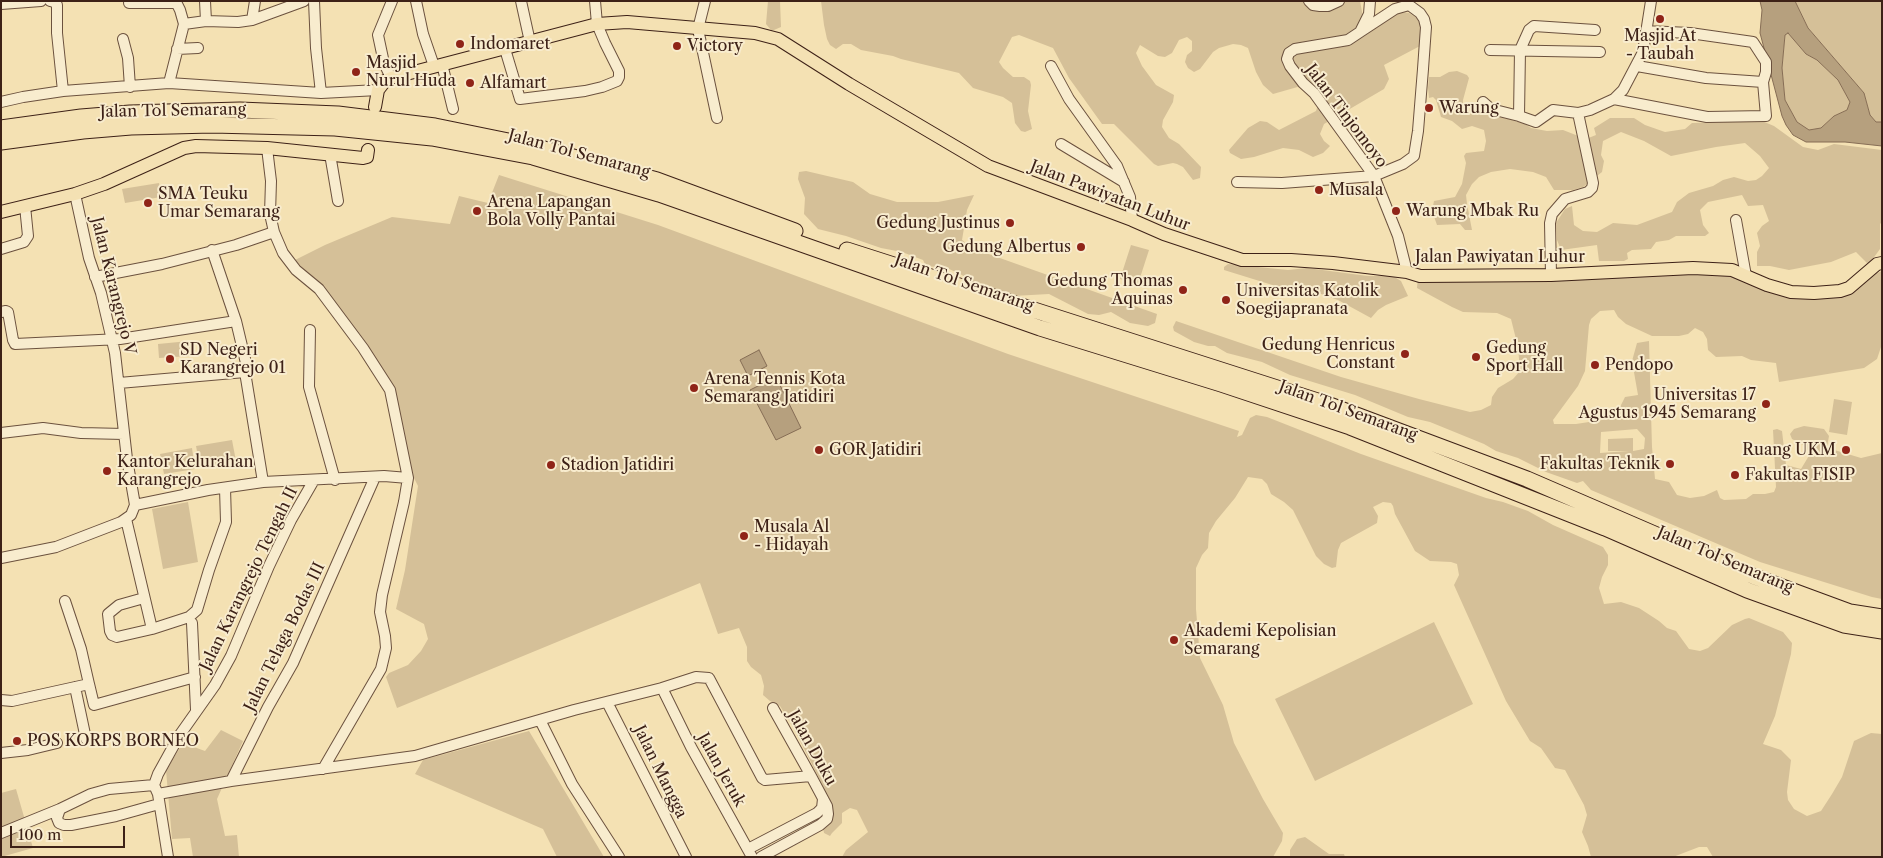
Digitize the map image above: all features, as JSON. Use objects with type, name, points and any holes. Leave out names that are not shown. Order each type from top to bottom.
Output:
[{"type":"highway","name":"Jalan Tol Semarang","points":[[1,128],[80,117],[130,113],[240,110],[338,114],[426,125],[533,146],[657,180],[831,245],[1327,404],[1526,479],[1746,574],[1850,612],[1882,617]]},
{"type":"highway","name":"Jalan Tol Semarang","points":[[1,142],[83,131],[131,127],[212,125],[335,128],[432,138],[533,156],[659,194],[1040,328],[1221,384],[1350,428],[1605,528],[1747,590],[1844,625],[1882,631]]},
{"type":"main road","name":"Jalan Pawiyatan Luhur","points":[[378,90],[385,81],[391,78],[597,24],[627,22],[698,30],[755,33],[778,39],[848,84],[988,166],[1132,220],[1164,234],[1242,260],[1291,260],[1333,263],[1407,272],[1420,276],[1551,275],[1693,268],[1732,270],[1791,292],[1826,292],[1848,288],[1877,264],[1882,263]]},
{"type":"main road","points":[[375,107],[378,90]]},
{"type":"main road","points":[[1,212],[75,194],[109,182],[184,148],[208,145],[267,148],[364,158],[368,152]]},
{"type":"street","points":[[1,4],[41,1]]},
{"type":"street","points":[[50,1],[57,5],[57,33],[63,91]]},
{"type":"street","points":[[205,1],[206,21]]},
{"type":"street","points":[[252,20],[255,1]]},
{"type":"street","points":[[184,24],[206,21],[238,22],[252,20],[304,1]]},
{"type":"street","points":[[314,1],[321,93]]},
{"type":"street","points":[[391,78],[384,63],[378,35],[392,1]]},
{"type":"street","points":[[416,1],[423,34],[438,65],[453,109]]},
{"type":"street","points":[[521,1],[530,42]]},
{"type":"street","points":[[505,49],[520,98],[602,87],[617,81],[620,77],[619,71],[597,24],[595,1]]},
{"type":"street","points":[[705,1],[698,30],[717,118]]},
{"type":"street","points":[[1309,1],[1313,5],[1328,6],[1339,1]]},
{"type":"street","points":[[1360,32],[1369,14],[1370,1]]},
{"type":"street","points":[[1482,102],[1493,109],[1536,122],[1553,110],[1578,113],[1590,110],[1614,99],[1623,90],[1643,52],[1650,1]]},
{"type":"street","points":[[129,3],[173,2],[177,4],[184,24],[169,83]]},
{"type":"street","points":[[1237,182],[1282,183],[1374,176],[1403,164],[1414,156],[1418,131],[1426,27],[1424,19],[1420,13],[1409,5],[1396,10],[1360,32]]},
{"type":"street","points":[[1519,116],[1520,50],[1529,30],[1534,26],[1595,30]]},
{"type":"street","points":[[1614,99],[1707,117],[1765,117],[1767,115],[1764,82],[1766,62],[1753,42],[1690,33],[1646,31]]},
{"type":"street","name":"Jalan Tinjomoyo","points":[[1360,32],[1348,40],[1295,49],[1289,54],[1287,59],[1298,78],[1314,93],[1374,176],[1398,236],[1407,272]]},
{"type":"street","points":[[123,39],[128,58],[130,87]]},
{"type":"street","points":[[177,49],[198,48]]},
{"type":"street","points":[[1490,50],[1600,52]]},
{"type":"street","points":[[1051,66],[1069,99],[1106,148],[1125,183],[1130,197],[1132,220]]},
{"type":"street","points":[[1637,66],[1706,78],[1764,82]]},
{"type":"street","points":[[1,102],[23,96],[95,87],[130,87],[169,83],[321,93],[378,90]]},
{"type":"street","points":[[1551,275],[1550,223],[1552,214],[1564,199],[1588,192],[1592,188],[1593,183],[1578,113]]},
{"type":"street","points":[[1061,144],[1125,183]]},
{"type":"street","points":[[267,148],[271,181],[270,214],[274,232],[283,253],[296,270],[319,289],[363,348],[390,390],[408,478],[382,595],[380,612],[386,636],[386,648],[381,669],[323,769]]},
{"type":"street","points":[[330,154],[338,202]]},
{"type":"street","name":"Jalan Karangrejo V","points":[[75,194],[112,339],[127,459],[135,505]]},
{"type":"street","points":[[1,249],[21,243],[27,238],[25,206]]},
{"type":"street","points":[[1736,220],[1746,276]]},
{"type":"street","points":[[95,277],[162,264],[236,245],[274,232]]},
{"type":"street","points":[[212,250],[236,321],[246,363],[245,372],[263,482]]},
{"type":"street","points":[[1,312],[7,311],[13,340],[16,344],[112,339],[236,321]]},
{"type":"street","points":[[310,330],[309,387],[335,480]]},
{"type":"street","points":[[119,383],[245,372]]},
{"type":"street","points":[[1,433],[43,428],[81,433],[124,434]]},
{"type":"street","points":[[1,558],[56,547],[126,519],[134,512],[135,505],[263,482],[375,477],[408,478]]},
{"type":"street","name":"Jalan Telaga Bodas III","points":[[231,781],[268,706],[293,662],[375,477]]},
{"type":"street","name":"Jalan Karangrejo Tengah II","points":[[157,794],[164,762],[196,710],[215,685],[231,656],[269,566],[291,520],[314,480]]},
{"type":"street","points":[[196,710],[190,620],[197,610],[226,522],[226,488]]},
{"type":"street","points":[[126,519],[152,629]]},
{"type":"street","points":[[144,598],[119,605],[112,611],[108,617],[110,632],[114,637],[190,620]]},
{"type":"street","points":[[65,601],[81,649],[94,705]]},
{"type":"street","points":[[81,709],[195,677]]},
{"type":"street","points":[[1,833],[91,794],[109,789],[157,794],[231,781],[415,756],[607,702],[664,693],[696,677],[709,678],[762,778],[765,780],[811,776]]},
{"type":"street","points":[[1,700],[12,700],[89,684]]},
{"type":"street","points":[[75,687],[86,738]]},
{"type":"street","name":"Jalan Jeruk","points":[[664,693],[691,748],[750,853]]},
{"type":"street","name":"Jalan Mangga","points":[[607,702],[686,857]]},
{"type":"street","name":"Jalan Duku","points":[[750,853],[817,813],[822,808],[823,798],[773,708]]},
{"type":"street","points":[[540,720],[572,784],[619,857]]},
{"type":"street","points":[[1,753],[28,750],[57,743]]},
{"type":"street","points":[[60,809],[57,814],[59,823],[64,826],[71,826],[116,816],[157,794]]},
{"type":"street","points":[[157,794],[168,857]]},
{"type":"street","points":[[761,857],[820,825],[827,819],[827,806],[823,798]]},
{"type":"shaded area","points":[[768,1],[780,1],[781,27],[774,30],[771,30],[766,24]]},
{"type":"shaded area","points":[[821,1],[1360,1],[1363,17],[1369,19],[1396,11],[1409,13],[1427,24],[1420,46],[1384,65],[1389,79],[1384,89],[1324,124],[1320,134],[1330,146],[1323,153],[1313,157],[1299,150],[1283,148],[1241,159],[1230,153],[1229,150],[1248,128],[1260,121],[1267,122],[1279,130],[1316,111],[1321,96],[1308,84],[1273,94],[1263,85],[1256,72],[1248,48],[1241,45],[1233,44],[1219,48],[1213,52],[1200,69],[1194,72],[1188,68],[1185,62],[1187,55],[1192,51],[1192,41],[1187,37],[1179,40],[1172,53],[1165,57],[1158,56],[1140,45],[1136,53],[1142,66],[1156,85],[1174,95],[1173,102],[1163,120],[1162,127],[1169,138],[1179,144],[1201,167],[1200,178],[1193,180],[1183,167],[1177,164],[1158,166],[1154,164],[1114,124],[1102,124],[1069,78],[1053,48],[1019,35],[1012,37],[999,62],[1013,77],[1024,77],[1030,81],[1028,111],[1032,129],[1025,132],[1021,131],[1015,123],[1012,103],[1003,97],[973,88],[959,73],[861,50],[851,44],[843,44],[836,49],[830,45],[827,39]]},
{"type":"shaded area","points":[[1760,1],[1795,1],[1808,28],[1864,93],[1870,115],[1876,122],[1882,122],[1882,146],[1845,142],[1806,142],[1793,135],[1782,116],[1760,33],[1762,10]],"holes":[[[1788,33],[1806,54],[1817,60],[1838,80],[1850,102],[1847,110],[1834,116],[1821,128],[1809,130],[1797,122],[1785,100],[1782,68],[1785,35]]]},
{"type":"shaded area","points":[[1795,1],[1882,1],[1882,122],[1876,122],[1870,115],[1864,93],[1808,28]]},
{"type":"shaded area","points":[[1787,33],[1806,54],[1817,60],[1838,80],[1850,102],[1847,110],[1834,116],[1821,128],[1809,131],[1797,122],[1785,100],[1782,68],[1785,35]]},
{"type":"shaded area","points":[[1457,71],[1467,75],[1469,78],[1463,100],[1467,111],[1508,119],[1525,124],[1531,128],[1547,131],[1563,130],[1586,139],[1596,135],[1594,128],[1610,118],[1634,118],[1645,125],[1665,132],[1685,129],[1692,123],[1762,121],[1774,126],[1803,147],[1818,150],[1834,144],[1882,150],[1880,249],[1872,260],[1867,263],[1856,252],[1831,262],[1789,270],[1770,266],[1757,266],[1757,252],[1760,246],[1757,233],[1769,221],[1763,205],[1748,206],[1742,195],[1708,202],[1700,210],[1703,225],[1709,233],[1705,236],[1676,236],[1669,240],[1656,242],[1651,249],[1632,250],[1627,253],[1628,259],[1624,261],[1599,261],[1597,245],[1561,250],[1557,240],[1556,223],[1565,209],[1572,206],[1574,225],[1583,231],[1597,232],[1613,223],[1637,225],[1672,212],[1677,202],[1689,193],[1734,177],[1748,181],[1756,180],[1769,168],[1760,156],[1745,143],[1671,156],[1644,141],[1621,132],[1603,141],[1601,155],[1604,161],[1602,172],[1583,187],[1573,190],[1554,190],[1546,177],[1533,172],[1510,169],[1491,172],[1479,177],[1472,184],[1466,195],[1472,230],[1465,230],[1460,224],[1437,225],[1432,211],[1434,201],[1455,197],[1462,184],[1466,163],[1464,156],[1466,153],[1484,151],[1486,141],[1484,130],[1472,126],[1462,129],[1452,121],[1441,117],[1436,100],[1433,97],[1429,98],[1429,77],[1440,77],[1449,72]]},
{"type":"shaded area","points":[[806,171],[853,182],[870,194],[897,202],[938,202],[974,195],[967,210],[962,240],[967,244],[983,252],[1157,314],[1155,323],[1148,326],[1130,323],[1111,312],[1099,315],[1088,314],[1049,294],[1013,296],[968,280],[947,268],[926,266],[923,260],[902,252],[881,248],[818,229],[804,214],[805,198],[798,179],[799,172]]},
{"type":"shaded area","points":[[499,175],[658,225],[1008,354],[1239,431],[1237,437],[1242,435],[1250,418],[1256,415],[1267,417],[1361,454],[1528,511],[1553,525],[1603,547],[1608,555],[1608,565],[1599,588],[1604,604],[1621,602],[1639,608],[1667,628],[1676,631],[1689,649],[1700,651],[1708,648],[1732,625],[1749,618],[1783,632],[1792,643],[1791,654],[1775,716],[1763,744],[1781,750],[1791,760],[1787,792],[1788,800],[1794,809],[1807,816],[1821,811],[1832,794],[1842,777],[1854,741],[1871,733],[1882,734],[1882,857],[1713,857],[1707,847],[1699,847],[1673,857],[1591,857],[1582,832],[1587,815],[1584,805],[1565,770],[1555,768],[1541,748],[1530,741],[1506,701],[1454,585],[1459,575],[1457,564],[1430,561],[1415,551],[1395,514],[1393,506],[1391,503],[1383,502],[1373,507],[1378,516],[1377,523],[1341,543],[1338,550],[1336,567],[1332,568],[1324,564],[1316,556],[1293,510],[1271,494],[1267,484],[1262,479],[1248,477],[1209,533],[1208,548],[1202,555],[1196,568],[1196,609],[1200,658],[1223,705],[1234,743],[1283,833],[1282,841],[1273,857],[842,857],[846,850],[868,832],[857,810],[850,808],[842,813],[842,823],[830,836],[824,833],[823,828],[831,819],[833,809],[822,784],[780,706],[763,695],[764,686],[761,675],[747,661],[747,647],[739,628],[718,634],[700,583],[397,708],[386,677],[389,673],[408,665],[421,651],[428,639],[424,624],[396,609],[405,570],[418,486],[410,470],[394,392],[326,292],[295,260],[325,245],[392,217],[450,224],[459,196],[488,203]]},
{"type":"shaded area","points":[[159,183],[161,197],[125,203],[122,189]]},
{"type":"shaded area","points":[[1131,245],[1149,250],[1138,284],[1120,279]]},
{"type":"shaded area","points":[[1228,264],[1288,270],[1307,268],[1368,276],[1393,276],[1401,281],[1408,296],[1386,305],[1371,318],[1338,300],[1301,287],[1282,288],[1224,270],[1224,267]]},
{"type":"shaded area","points":[[1882,271],[1882,344],[1877,359],[1864,368],[1779,382],[1776,363],[1751,360],[1742,356],[1716,357],[1708,350],[1707,339],[1703,332],[1695,328],[1688,334],[1679,336],[1652,336],[1626,324],[1618,317],[1614,310],[1600,311],[1591,319],[1589,325],[1585,371],[1578,386],[1553,420],[1554,424],[1576,424],[1602,420],[1607,413],[1620,407],[1625,397],[1638,395],[1632,361],[1637,343],[1649,341],[1652,447],[1655,479],[1669,482],[1677,495],[1690,498],[1704,496],[1717,490],[1720,498],[1724,500],[1746,499],[1753,494],[1774,492],[1776,487],[1773,430],[1777,429],[1782,431],[1786,465],[1801,469],[1810,454],[1805,446],[1792,439],[1790,434],[1794,429],[1804,426],[1824,429],[1829,436],[1827,447],[1831,449],[1861,458],[1882,453],[1882,599],[1760,562],[1591,490],[1583,481],[1577,483],[1546,472],[1518,458],[1496,451],[1484,444],[1430,422],[1408,417],[1355,395],[1290,375],[1262,362],[1227,353],[1215,346],[1194,342],[1174,331],[1173,327],[1176,321],[1341,377],[1470,412],[1481,410],[1491,405],[1492,397],[1498,388],[1513,379],[1520,371],[1518,347],[1511,319],[1497,313],[1463,312],[1417,288],[1418,277],[1540,272],[1734,274],[1804,298],[1830,298],[1847,293],[1872,275]],"holes":[[[1637,429],[1645,438],[1644,449],[1633,451],[1633,438],[1608,439],[1608,451],[1629,451],[1600,453],[1601,432]]]},
{"type":"shaded area","points":[[189,341],[190,356],[159,358],[158,344]]},
{"type":"shaded area","points":[[759,350],[767,366],[748,376],[740,360]]},
{"type":"shaded area","points":[[776,377],[801,428],[776,440],[750,390]]},
{"type":"shaded area","points":[[1834,399],[1852,402],[1847,435],[1829,432]]},
{"type":"shaded area","points":[[232,440],[236,461],[200,467],[196,446]]},
{"type":"shaded area","points":[[192,448],[195,469],[164,474],[160,454]]},
{"type":"shaded area","points":[[188,502],[198,562],[163,569],[152,509]]},
{"type":"shaded area","points":[[1434,622],[1473,704],[1315,781],[1275,699]]},
{"type":"shaded area","points":[[221,730],[243,741],[217,799],[225,836],[237,835],[239,857],[193,857],[190,838],[172,839],[166,770],[183,743],[205,751]]},
{"type":"shaded area","points":[[529,731],[604,857],[557,857],[543,829],[415,774],[423,760]]},
{"type":"shaded area","points":[[16,789],[33,848],[1,857],[1,793]]},
{"type":"shaded area","points":[[1305,837],[1329,854],[1344,854],[1345,857],[1290,857],[1290,850],[1297,839]]},
{"type":"place","name":"Masjid At - Taubah","points":[[1660,19]]},
{"type":"place","name":"Indomaret","points":[[460,44]]},
{"type":"place","name":"Victory","points":[[677,46]]},
{"type":"place","name":"Masjid Nurul Huda","points":[[356,72]]},
{"type":"place","name":"Alfamart","points":[[470,83]]},
{"type":"place","name":"Warung","points":[[1429,108]]},
{"type":"place","name":"Musala","points":[[1319,190]]},
{"type":"place","name":"SMA Teuku Umar Semarang","points":[[148,203]]},
{"type":"place","name":"Arena Lapangan Bola Volly Pantai","points":[[477,211]]},
{"type":"place","name":"Warung Mbak Ru","points":[[1396,211]]},
{"type":"place","name":"Gedung Justinus","points":[[1010,223]]},
{"type":"place","name":"Gedung Albertus","points":[[1081,247]]},
{"type":"place","name":"Gedung Thomas Aquinas","points":[[1183,290]]},
{"type":"place","name":"Universitas Katolik Soegijapranata","points":[[1226,300]]},
{"type":"place","name":"Gedung Henricus Constant","points":[[1405,354]]},
{"type":"place","name":"Gedung Sport Hall","points":[[1476,357]]},
{"type":"place","name":"SD Negeri Karangrejo 01","points":[[170,359]]},
{"type":"place","name":"Pendopo","points":[[1595,365]]},
{"type":"place","name":"Arena Tennis Kota Semarang Jatidiri","points":[[694,388]]},
{"type":"place","name":"Universitas 17 Agustus 1945 Semarang","points":[[1766,404]]},
{"type":"place","name":"GOR Jatidiri","points":[[819,450]]},
{"type":"place","name":"Ruang UKM","points":[[1846,450]]},
{"type":"place","name":"Fakultas Teknik","points":[[1670,464]]},
{"type":"place","name":"Stadion Jatidiri","points":[[551,465]]},
{"type":"place","name":"Kantor Kelurahan Karangrejo","points":[[107,471]]},
{"type":"place","name":"Fakultas FISIP","points":[[1735,475]]},
{"type":"place","name":"Musala Al - Hidayah","points":[[744,536]]},
{"type":"place","name":"Akademi Kepolisian Semarang","points":[[1174,640]]},
{"type":"place","name":"POS KORPS BORNEO","points":[[17,741]]}]
